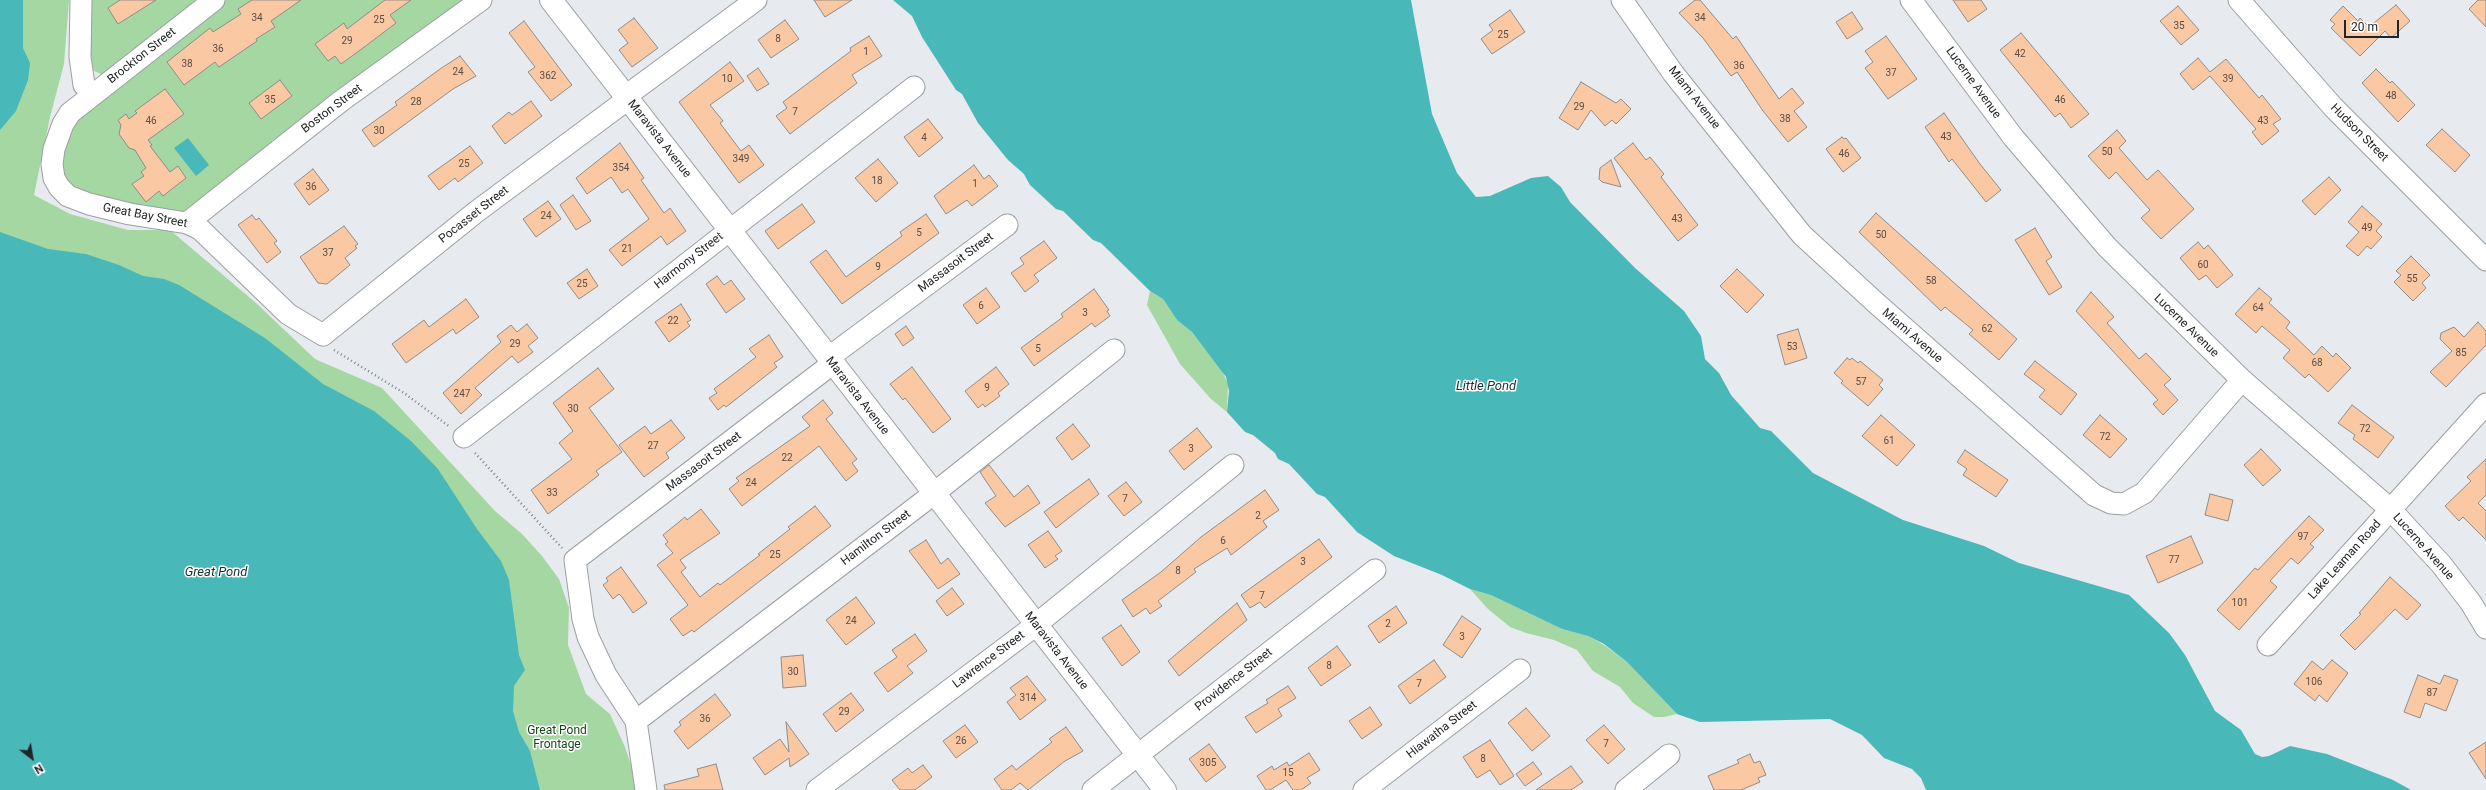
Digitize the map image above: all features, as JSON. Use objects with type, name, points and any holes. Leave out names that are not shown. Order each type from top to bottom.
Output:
[{"type":"main road","name":"Maravista Avenue","points":[[551,0],[830,361],[1165,790]]},
{"type":"street","points":[[81,0],[80,56],[84,85]]},
{"type":"street","name":"Brockton Street","points":[[70,113],[214,0]]},
{"type":"street","name":"Boston Street","points":[[187,223],[341,101],[481,0]]},
{"type":"street","name":"Pocasset Street","points":[[324,335],[476,212],[756,0]]},
{"type":"street","name":"Miami Avenue","points":[[1622,0],[1673,72],[1802,235],[1876,303],[2094,495],[2111,503],[2124,504],[2144,493],[2242,380]]},
{"type":"street","name":"Lucerne Avenue","points":[[1912,0],[2013,137],[2107,247],[2242,380],[2390,510],[2441,564],[2471,603],[2486,628]]},
{"type":"street","name":"Hudson Street","points":[[2239,0],[2333,107],[2486,260]]},
{"type":"street","name":"Harmony Street","points":[[464,437],[914,87]]},
{"type":"street","name":"Great Bay Street","points":[[70,113],[58,136],[52,164],[54,178],[58,187],[68,196],[89,204],[130,214],[187,223],[200,229],[236,267],[288,314],[324,335]]},
{"type":"street","name":"Massasoit Street","points":[[636,721],[606,675],[588,637],[583,619],[575,560],[1007,225]]},
{"type":"street","name":"Hamilton Street","points":[[636,721],[933,493],[1114,350]]},
{"type":"street","name":"Lake Leaman Road","points":[[2268,645],[2486,404]]},
{"type":"street","name":"Lawrence Street","points":[[817,790],[1036,625],[1233,465]]},
{"type":"street","name":"Providence Street","points":[[1093,790],[1375,570]]},
{"type":"street","name":"Hiawatha Street","points":[[1364,790],[1520,670]]},
{"type":"street","points":[[636,721],[646,790]]},
{"type":"street","points":[[1626,790],[1669,755]]},
{"type":"green space","name":"Great Pond Frontage","points":[[23,0],[69,0],[64,64],[50,117],[34,195],[70,214],[128,230],[170,230],[256,303],[315,359],[382,388],[495,511],[522,534],[542,556],[559,579],[569,608],[568,645],[586,694],[610,714],[625,747],[639,790],[519,790],[0,240],[0,111],[22,34]]},
{"type":"green space","points":[[87,0],[203,0],[103,75],[92,70]]},
{"type":"green space","points":[[224,0],[466,0],[181,214],[142,213],[69,186],[58,163],[65,130]]},
{"type":"green space","points":[[1150,291],[1163,299],[1177,320],[1192,332],[1221,369],[1228,384],[1227,412],[1211,399],[1180,364],[1147,305]]},
{"type":"green space","points":[[1470,589],[1491,595],[1562,629],[1588,636],[1604,645],[1627,662],[1677,714],[1664,717],[1654,717],[1633,703],[1620,687],[1593,671],[1577,650],[1554,640],[1526,633],[1510,627],[1488,609]]},
{"type":"water","points":[[0,0],[23,0],[23,48],[30,63],[28,80],[16,111],[0,130]]},
{"type":"water","name":"Little Pond","points":[[893,0],[1411,0],[1432,114],[1457,173],[1476,197],[1490,196],[1531,178],[1548,176],[1561,187],[1570,202],[1635,268],[1684,311],[1701,336],[1705,359],[1719,373],[1731,395],[1760,428],[1771,431],[1813,473],[1903,520],[1984,546],[2019,563],[2129,595],[2169,633],[2185,655],[2215,711],[2241,730],[2255,754],[2262,757],[2269,756],[2290,746],[2327,754],[2393,780],[2411,790],[1926,790],[1921,778],[1912,769],[1884,758],[1862,735],[1830,719],[1700,722],[1677,714],[1627,662],[1604,644],[1588,636],[1562,629],[1491,595],[1470,589],[1442,575],[1394,556],[1357,532],[1325,497],[1317,494],[1289,464],[1278,459],[1275,453],[1253,435],[1245,432],[1227,412],[1229,391],[1226,377],[1192,332],[1177,320],[1163,299],[1150,291],[1101,243],[1093,240],[1063,211],[1056,209],[1030,185],[1024,174],[1008,160],[978,123],[962,94],[956,90],[922,37],[912,16]]},
{"type":"water","points":[[188,138],[209,165],[196,176],[174,148]]},
{"type":"water","name":"Great Pond","points":[[0,232],[48,249],[86,254],[119,265],[143,276],[164,279],[179,285],[265,338],[323,384],[374,411],[411,441],[438,469],[477,529],[501,561],[509,580],[519,655],[525,670],[514,686],[513,711],[519,732],[530,751],[540,790],[0,790]]},
{"type":"building","points":[[120,0],[156,0],[118,24],[108,8]]},
{"type":"building","points":[[252,0],[301,0],[271,21],[275,27],[256,39],[257,41],[219,67],[215,62],[184,85],[167,62],[210,28],[213,32],[241,14],[238,9]]},
{"type":"building","points":[[385,0],[411,0],[390,15],[396,23],[363,48],[341,64],[335,56],[328,61],[315,44],[344,23],[347,29]]},
{"type":"building","points":[[814,0],[852,0],[825,17]]},
{"type":"building","points":[[1695,0],[1700,0],[1733,39],[1736,36],[1779,99],[1792,88],[1804,103],[1794,111],[1807,127],[1788,142],[1763,111],[1737,72],[1731,76],[1703,38],[1679,13]]},
{"type":"building","points":[[1953,0],[1981,0],[1987,9],[1968,22]]},
{"type":"building","points":[[2478,0],[2486,0],[2486,27],[2469,9]]},
{"type":"building","points":[[2396,5],[2410,21],[2391,38],[2385,31],[2360,56],[2331,28],[2335,24],[2330,20],[2343,6],[2358,21],[2360,18],[2369,27]]},
{"type":"building","points":[[2178,6],[2199,30],[2181,45],[2160,21]]},
{"type":"building","points":[[1510,10],[1525,32],[1492,54],[1481,39],[1493,30],[1489,25]]},
{"type":"building","points":[[1852,12],[1863,29],[1847,39],[1836,22]]},
{"type":"building","points":[[634,18],[658,48],[632,67],[619,50],[628,43],[618,30]]},
{"type":"building","points":[[785,20],[799,39],[771,58],[758,40]]},
{"type":"building","points":[[524,21],[572,85],[551,101],[528,72],[535,67],[509,33]]},
{"type":"building","points":[[2021,33],[2089,114],[2071,128],[2060,113],[2055,117],[2000,50]]},
{"type":"building","points":[[869,36],[882,56],[852,75],[857,83],[790,134],[776,116],[787,108],[783,102],[851,51],[850,48]]},
{"type":"building","points":[[1886,36],[1917,79],[1888,99],[1865,68],[1873,62],[1865,51]]},
{"type":"building","points":[[460,56],[476,76],[453,89],[374,147],[362,130],[397,105],[395,102]]},
{"type":"building","points":[[2198,58],[2210,72],[2226,59],[2259,98],[2262,95],[2281,119],[2273,124],[2279,131],[2262,145],[2252,132],[2256,129],[2210,76],[2193,90],[2180,74]]},
{"type":"building","points":[[730,62],[744,81],[710,105],[723,121],[720,123],[741,151],[749,145],[764,165],[739,183],[679,102]]},
{"type":"building","points":[[758,68],[769,84],[757,91],[747,76]]},
{"type":"building","points":[[2376,69],[2390,83],[2392,81],[2415,105],[2398,122],[2362,83]]},
{"type":"building","points":[[280,80],[292,96],[261,119],[249,103]]},
{"type":"building","points":[[1581,82],[1616,103],[1621,99],[1631,109],[1616,124],[1612,120],[1605,126],[1591,110],[1578,130],[1559,118]]},
{"type":"building","points":[[165,89],[184,114],[148,140],[152,145],[150,146],[170,172],[178,166],[186,178],[163,196],[159,191],[146,202],[132,184],[144,176],[141,172],[146,168],[135,150],[129,148],[119,134],[121,125],[118,120],[126,114],[129,119],[137,113],[135,111]]},
{"type":"building","points":[[531,101],[542,116],[505,144],[492,126],[509,112],[512,115]]},
{"type":"building","points":[[1944,113],[1980,164],[2001,190],[1986,202],[1952,159],[1949,162],[1925,127]]},
{"type":"building","points":[[928,119],[943,138],[919,157],[904,137]]},
{"type":"building","points":[[2442,129],[2470,155],[2455,172],[2426,145]]},
{"type":"building","points":[[2117,130],[2126,141],[2119,148],[2147,180],[2158,170],[2194,209],[2161,239],[2141,218],[2150,210],[2116,172],[2109,179],[2088,156]]},
{"type":"building","points":[[1842,137],[1844,139],[1846,138],[1861,158],[1843,172],[1826,149]]},
{"type":"building","points":[[620,143],[644,178],[641,180],[664,213],[670,208],[686,231],[667,245],[661,236],[622,266],[609,250],[649,219],[628,189],[622,193],[611,177],[587,194],[576,178]]},
{"type":"building","points":[[1633,143],[1646,160],[1650,157],[1664,174],[1661,177],[1698,225],[1678,241],[1614,158]]},
{"type":"building","points":[[470,146],[483,163],[458,182],[455,178],[439,190],[428,176]]},
{"type":"building","points":[[878,159],[898,183],[876,202],[855,178]]},
{"type":"building","points":[[1611,160],[1621,187],[1602,182],[1599,179],[1600,168]]},
{"type":"building","points":[[974,165],[984,179],[989,175],[998,186],[972,206],[967,200],[946,214],[934,196]]},
{"type":"building","points":[[313,169],[329,190],[309,205],[294,184]]},
{"type":"building","points":[[2329,177],[2341,190],[2315,215],[2302,201]]},
{"type":"building","points":[[573,195],[591,221],[576,230],[560,205]]},
{"type":"building","points":[[548,201],[561,219],[536,237],[523,219]]},
{"type":"building","points":[[802,204],[815,222],[778,249],[765,231]]},
{"type":"building","points":[[2362,206],[2382,224],[2376,231],[2382,237],[2371,249],[2367,246],[2358,256],[2346,246],[2359,232],[2348,222]]},
{"type":"building","points":[[1876,213],[2017,339],[1999,360],[1969,334],[1973,330],[1945,307],[1941,311],[1859,232]]},
{"type":"building","points":[[926,214],[939,233],[842,304],[810,262],[826,250],[846,277],[902,236],[900,232]]},
{"type":"building","points":[[252,215],[256,220],[259,218],[277,241],[274,243],[281,252],[267,263],[238,225]]},
{"type":"building","points":[[344,226],[358,244],[355,246],[357,248],[345,258],[350,265],[327,284],[318,283],[300,257]]},
{"type":"building","points":[[2035,228],[2052,257],[2046,261],[2062,287],[2049,295],[2015,240]]},
{"type":"building","points":[[1044,241],[1057,258],[1034,275],[1039,281],[1025,292],[1011,273],[1024,264],[1020,258]]},
{"type":"building","points":[[2198,242],[2204,249],[2208,245],[2233,275],[2217,288],[2206,275],[2199,280],[2180,258]]},
{"type":"building","points":[[2411,256],[2430,275],[2422,283],[2426,288],[2413,301],[2394,282],[2401,275],[2396,271]]},
{"type":"building","points":[[587,269],[598,286],[579,299],[567,283]]},
{"type":"building","points":[[1737,269],[1764,295],[1747,313],[1720,286]]},
{"type":"building","points":[[717,276],[724,285],[731,280],[745,299],[726,313],[706,284]]},
{"type":"building","points":[[986,288],[1000,307],[977,324],[963,305]]},
{"type":"building","points":[[2259,288],[2272,299],[2269,303],[2290,322],[2286,328],[2314,355],[2322,346],[2333,357],[2336,353],[2351,368],[2328,392],[2309,374],[2305,378],[2283,358],[2290,350],[2262,326],[2256,333],[2235,314]]},
{"type":"building","points":[[1094,289],[1109,310],[1107,311],[1110,316],[1095,327],[1092,323],[1034,366],[1021,348],[1063,317],[1061,314]]},
{"type":"building","points":[[2091,292],[2114,317],[2107,323],[2139,359],[2146,353],[2171,379],[2164,385],[2178,400],[2163,415],[2153,404],[2158,400],[2076,311]]},
{"type":"building","points":[[466,299],[479,317],[456,334],[453,329],[406,363],[392,344],[424,320],[429,327]]},
{"type":"building","points":[[681,304],[691,320],[687,322],[690,326],[669,342],[655,322]]},
{"type":"building","points":[[2478,322],[2486,331],[2486,345],[2446,387],[2430,372],[2452,351],[2440,339],[2441,333],[2454,327],[2464,337]]},
{"type":"building","points":[[527,324],[538,338],[528,346],[533,352],[518,363],[512,356],[475,388],[482,395],[461,414],[443,393],[501,342],[497,336],[511,325],[517,332]]},
{"type":"building","points":[[906,326],[914,338],[903,346],[895,334]]},
{"type":"building","points":[[1798,329],[1807,358],[1785,365],[1777,335]]},
{"type":"building","points":[[769,335],[783,357],[774,363],[777,367],[726,407],[724,405],[718,410],[709,398],[717,393],[714,389],[756,357],[749,349]]},
{"type":"building","points":[[1847,358],[1850,360],[1852,358],[1858,363],[1860,361],[1883,380],[1879,385],[1883,389],[1868,406],[1841,383],[1843,381],[1834,373]]},
{"type":"building","points":[[2035,361],[2077,394],[2061,415],[2039,397],[2045,390],[2024,374]]},
{"type":"building","points":[[912,367],[951,419],[933,433],[905,398],[903,400],[890,384]]},
{"type":"building","points":[[996,367],[1009,384],[998,393],[1000,396],[985,407],[983,404],[978,408],[965,391]]},
{"type":"building","points":[[598,368],[614,389],[589,408],[622,452],[596,471],[599,475],[548,514],[531,490],[572,459],[559,443],[573,431],[553,403]]},
{"type":"building","points":[[823,400],[833,413],[826,419],[857,459],[852,463],[858,471],[846,481],[819,446],[742,506],[729,489],[739,481],[736,478],[810,426],[802,417]]},
{"type":"building","points":[[2352,405],[2394,437],[2378,458],[2353,439],[2355,435],[2338,423]]},
{"type":"building","points":[[1881,415],[1915,445],[1897,466],[1862,436]]},
{"type":"building","points":[[2100,415],[2127,439],[2110,458],[2083,435]]},
{"type":"building","points":[[671,420],[685,438],[666,453],[669,458],[644,477],[619,445],[645,426],[651,434]]},
{"type":"building","points":[[1073,424],[1090,446],[1072,460],[1056,438]]},
{"type":"building","points":[[1197,428],[1212,447],[1184,470],[1169,451]]},
{"type":"building","points":[[2261,449],[2281,470],[2263,486],[2244,465]]},
{"type":"building","points":[[1965,450],[2008,480],[1996,497],[1963,475],[1967,469],[1957,462]]},
{"type":"building","points":[[2486,459],[2486,495],[2478,503],[2486,511],[2486,540],[2463,517],[2459,521],[2445,506],[2471,481],[2467,477]]},
{"type":"building","points":[[989,465],[1014,497],[1028,485],[1040,503],[1005,527],[985,503],[996,496],[980,472]]},
{"type":"building","points":[[1089,479],[1099,494],[1056,528],[1044,512]]},
{"type":"building","points":[[1126,482],[1142,502],[1124,516],[1108,496]]},
{"type":"building","points":[[1265,490],[1279,510],[1263,521],[1267,527],[1231,555],[1227,548],[1194,569],[1196,572],[1158,601],[1162,606],[1150,614],[1146,608],[1133,617],[1122,600],[1161,572],[1201,537]]},
{"type":"building","points":[[2210,494],[2233,500],[2228,521],[2205,515]]},
{"type":"building","points":[[815,506],[831,526],[694,632],[692,630],[683,636],[670,619],[688,605],[657,565],[673,553],[665,544],[668,542],[663,535],[685,517],[687,520],[701,509],[720,533],[680,560],[686,568],[681,572],[700,597],[718,583],[720,585],[760,555],[758,554],[790,529],[788,527]]},
{"type":"building","points":[[2309,516],[2324,530],[2310,544],[2314,547],[2298,564],[2291,558],[2270,581],[2277,587],[2239,630],[2217,610],[2255,568],[2258,570]]},
{"type":"building","points":[[1048,531],[1062,551],[1055,556],[1058,559],[1045,568],[1028,545]]},
{"type":"building","points":[[2191,536],[2203,563],[2158,583],[2146,556]]},
{"type":"building","points":[[1319,539],[1332,557],[1265,608],[1260,602],[1250,608],[1241,595]]},
{"type":"building","points":[[926,540],[941,564],[948,558],[960,574],[938,589],[909,551]]},
{"type":"building","points":[[621,567],[647,603],[633,613],[619,594],[613,599],[603,585],[608,581],[606,578]]},
{"type":"building","points":[[2390,577],[2421,605],[2407,620],[2395,609],[2355,650],[2340,635],[2361,614],[2359,613]]},
{"type":"building","points":[[952,588],[964,604],[947,616],[936,601]]},
{"type":"building","points":[[856,597],[875,623],[846,645],[826,620]]},
{"type":"building","points":[[1237,603],[1247,620],[1179,676],[1168,661]]},
{"type":"building","points":[[1396,606],[1407,623],[1379,643],[1368,626]]},
{"type":"building","points":[[1462,616],[1481,629],[1462,658],[1443,645]]},
{"type":"building","points":[[1121,625],[1140,652],[1122,666],[1102,638]]},
{"type":"building","points":[[915,634],[927,651],[907,666],[913,673],[888,692],[874,673],[897,657],[892,650]]},
{"type":"building","points":[[1337,646],[1351,665],[1321,686],[1308,668]]},
{"type":"building","points":[[803,655],[806,686],[783,688],[781,657]]},
{"type":"building","points":[[1434,660],[1446,677],[1410,704],[1398,686]]},
{"type":"building","points":[[2332,660],[2348,673],[2327,702],[2319,695],[2315,701],[2294,684],[2312,661],[2323,670]]},
{"type":"building","points":[[2418,675],[2440,684],[2444,675],[2458,680],[2446,711],[2425,703],[2420,718],[2404,712]]},
{"type":"building","points":[[1027,676],[1046,700],[1020,720],[1007,702],[1016,695],[1010,688]]},
{"type":"building","points":[[1288,686],[1296,698],[1278,709],[1282,716],[1256,733],[1245,717],[1268,703],[1266,700]]},
{"type":"building","points":[[851,693],[864,710],[836,732],[823,714]]},
{"type":"building","points":[[715,694],[731,715],[688,749],[674,731],[681,725],[679,722]]},
{"type":"building","points":[[1370,707],[1382,725],[1362,739],[1349,721]]},
{"type":"building","points":[[1526,708],[1550,736],[1532,751],[1508,723]]},
{"type":"building","points":[[786,722],[809,754],[790,767],[789,758],[765,775],[753,758],[780,739],[789,752]]},
{"type":"building","points":[[965,725],[978,742],[956,758],[943,741]]},
{"type":"building","points":[[1604,725],[1625,749],[1608,764],[1586,740]]},
{"type":"building","points":[[1066,727],[1083,751],[1065,761],[1028,790],[1020,783],[1011,790],[1002,790],[994,779],[1012,765],[1016,770],[1052,742],[1049,739]]},
{"type":"building","points":[[1490,740],[1514,776],[1500,785],[1490,770],[1477,778],[1463,757]]},
{"type":"building","points":[[2486,742],[2486,779],[2469,753]]},
{"type":"building","points":[[1209,744],[1226,767],[1206,782],[1189,759]]},
{"type":"building","points":[[1309,753],[1320,770],[1307,778],[1311,783],[1301,790],[1293,790],[1286,780],[1270,790],[1266,790],[1257,776],[1272,766],[1274,770],[1287,762],[1289,766]]},
{"type":"building","points":[[1750,754],[1754,763],[1760,761],[1766,775],[1758,778],[1760,782],[1741,790],[1714,790],[1708,776],[1739,763],[1737,760]]},
{"type":"building","points":[[1533,762],[1542,774],[1525,786],[1516,774]]},
{"type":"building","points":[[716,764],[723,790],[665,790],[664,785],[699,776],[697,769]]},
{"type":"building","points":[[923,765],[932,777],[915,790],[900,790],[892,780],[908,768],[912,773]]},
{"type":"building","points":[[1571,766],[1583,782],[1571,790],[1536,790]]}]
